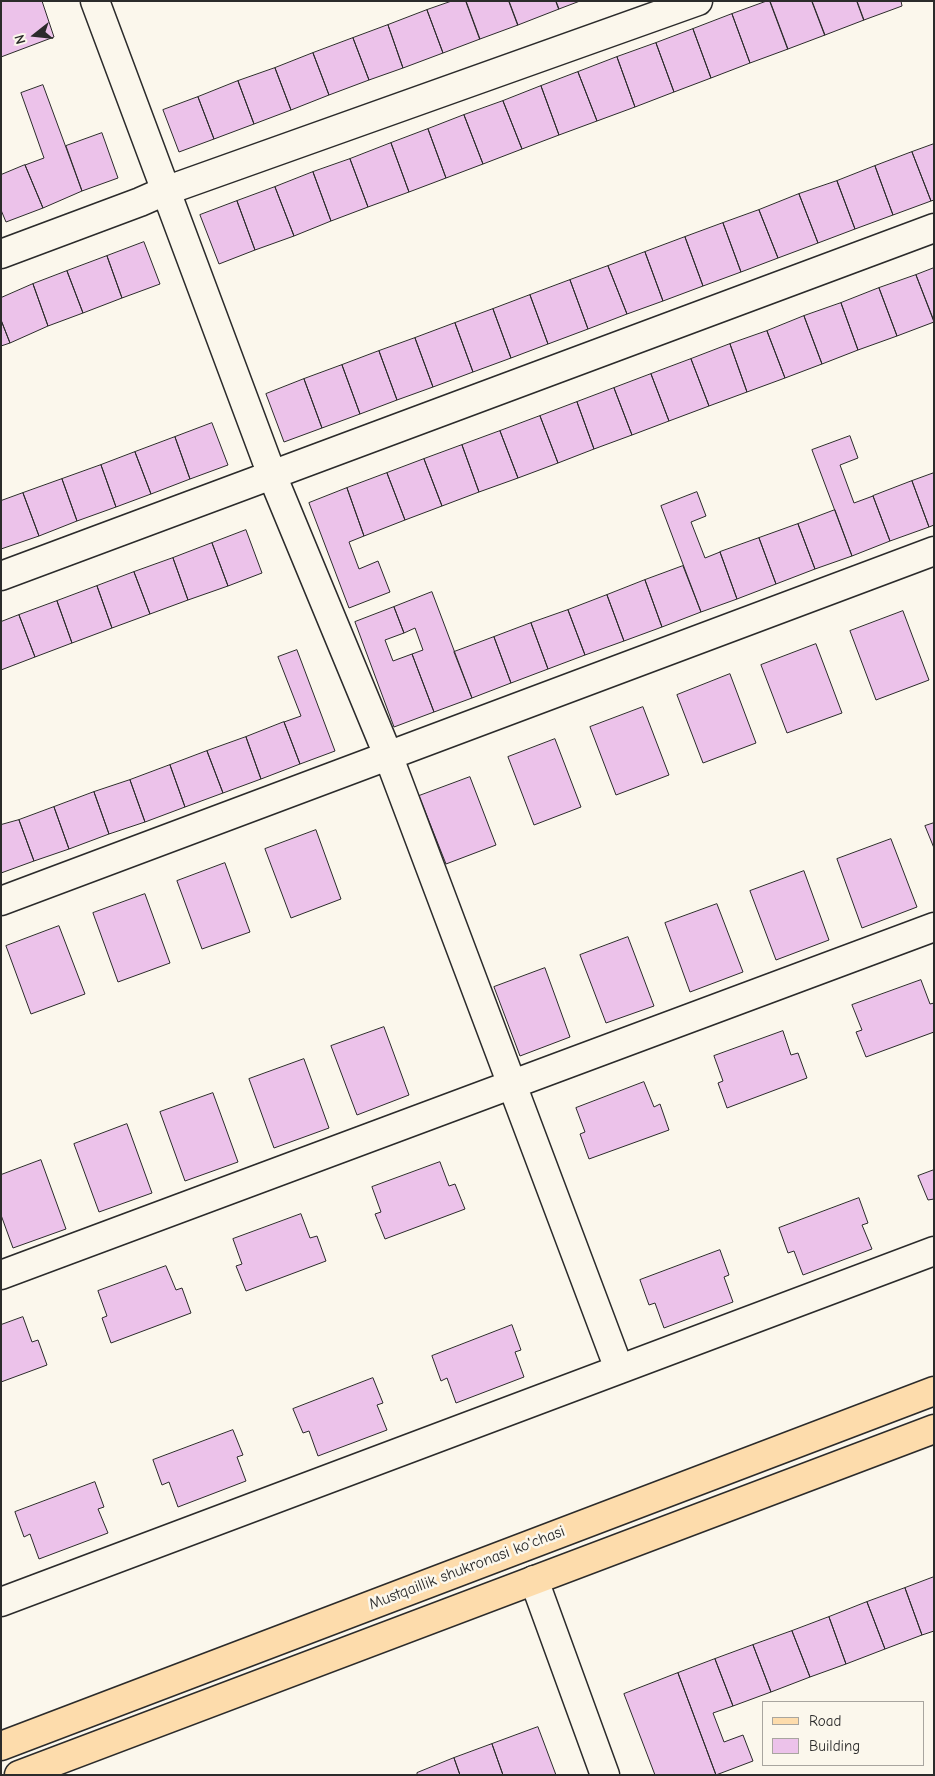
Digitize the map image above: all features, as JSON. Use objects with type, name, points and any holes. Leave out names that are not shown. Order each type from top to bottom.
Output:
[{"type":"main road","name":"Mustqaillik shukronasi ko'chasi","points":[[1,1746],[934,1391]]},
{"type":"main road","points":[[19,1775],[934,1428]]},
{"type":"street","points":[[95,1],[272,475],[388,755],[619,1369]]},
{"type":"street","points":[[1,254],[165,191],[698,1]]},
{"type":"street","points":[[1,576],[934,228]]},
{"type":"street","points":[[1,901],[934,551]]},
{"type":"street","points":[[1,1275],[934,928]]},
{"type":"street","points":[[1,1602],[934,1251]]},
{"type":"street","points":[[534,1580],[605,1775]]},
{"type":"building","points":[[1,1],[42,1],[54,37],[1,57]]},
{"type":"building","points":[[452,1],[466,1],[480,39],[443,53],[427,10]]},
{"type":"building","points":[[466,1],[509,1],[518,25],[480,39]]},
{"type":"building","points":[[509,1],[556,1],[559,9],[518,25]]},
{"type":"building","points":[[556,1],[580,1],[559,9]]},
{"type":"building","points":[[770,1],[788,49],[750,63],[732,14]]},
{"type":"building","points":[[770,1],[812,1],[825,35],[788,49]]},
{"type":"building","points":[[812,1],[857,1],[864,20],[825,35]]},
{"type":"building","points":[[857,1],[901,1],[902,6],[864,20]]},
{"type":"building","points":[[427,10],[443,53],[403,68],[388,25]]},
{"type":"building","points":[[732,14],[750,63],[711,78],[693,29]]},
{"type":"building","points":[[388,25],[403,68],[369,80],[353,38]]},
{"type":"building","points":[[693,29],[711,78],[674,92],[656,43]]},
{"type":"building","points":[[353,38],[369,80],[329,95],[313,53]]},
{"type":"building","points":[[656,43],[674,92],[635,107],[617,57]]},
{"type":"building","points":[[313,53],[329,95],[291,110],[275,68]]},
{"type":"building","points":[[617,57],[635,107],[597,121],[578,72]]},
{"type":"building","points":[[275,68],[291,110],[254,124],[238,81]]},
{"type":"building","points":[[578,72],[597,121],[559,135],[541,86]]},
{"type":"building","points":[[238,81],[254,124],[214,139],[198,97]]},
{"type":"building","points":[[43,85],[82,191],[43,208],[25,165],[44,158],[21,93]]},
{"type":"building","points":[[541,86],[559,135],[522,149],[503,101]]},
{"type":"building","points":[[198,97],[214,139],[179,152],[163,110]]},
{"type":"building","points":[[503,101],[522,149],[483,164],[464,115]]},
{"type":"building","points":[[464,115],[483,164],[446,178],[428,129]]},
{"type":"building","points":[[428,129],[446,178],[409,192],[391,143]]},
{"type":"building","points":[[102,133],[118,178],[82,191],[66,146]]},
{"type":"building","points":[[391,143],[409,192],[368,207],[350,159]]},
{"type":"building","points":[[934,144],[934,200],[931,201],[912,152]]},
{"type":"building","points":[[912,152],[931,201],[893,215],[875,166]]},
{"type":"building","points":[[350,159],[368,207],[331,221],[313,172]]},
{"type":"building","points":[[25,165],[43,208],[6,222],[1,210],[1,175]]},
{"type":"building","points":[[875,166],[893,215],[855,229],[837,181]]},
{"type":"building","points":[[313,172],[331,221],[294,236],[275,187]]},
{"type":"building","points":[[837,181],[855,229],[818,243],[799,194]]},
{"type":"building","points":[[275,187],[294,236],[255,250],[237,201]]},
{"type":"building","points":[[799,194],[818,243],[778,258],[759,210]]},
{"type":"building","points":[[237,201],[255,250],[219,264],[200,215]]},
{"type":"building","points":[[759,210],[778,258],[741,272],[723,223]]},
{"type":"building","points":[[723,223],[741,272],[703,286],[685,237]]},
{"type":"building","points":[[685,237],[703,286],[663,301],[645,252]]},
{"type":"building","points":[[144,242],[160,284],[122,298],[107,256]]},
{"type":"building","points":[[645,252],[663,301],[627,314],[608,266]]},
{"type":"building","points":[[107,256],[122,298],[83,313],[67,271]]},
{"type":"building","points":[[608,266],[627,314],[588,329],[570,280]]},
{"type":"building","points":[[934,268],[934,321],[916,275]]},
{"type":"building","points":[[67,271],[83,313],[48,326],[33,284]]},
{"type":"building","points":[[916,275],[934,322],[897,336],[879,288]]},
{"type":"building","points":[[570,280],[588,329],[548,344],[530,295]]},
{"type":"building","points":[[33,284],[48,326],[10,343],[1,320],[1,298]]},
{"type":"building","points":[[879,288],[897,336],[858,350],[841,303]]},
{"type":"building","points":[[530,295],[548,344],[511,358],[493,309]]},
{"type":"building","points":[[841,303],[858,350],[822,364],[804,316]]},
{"type":"building","points":[[493,309],[511,358],[473,372],[455,323]]},
{"type":"building","points":[[804,316],[822,364],[785,378],[767,331]]},
{"type":"building","points":[[1,320],[10,343],[1,346]]},
{"type":"building","points":[[455,323],[473,372],[433,387],[415,338]]},
{"type":"building","points":[[767,331],[785,378],[747,392],[730,344]]},
{"type":"building","points":[[415,338],[433,387],[397,400],[379,351]]},
{"type":"building","points":[[730,344],[747,392],[709,406],[691,359]]},
{"type":"building","points":[[379,351],[397,400],[360,414],[342,365]]},
{"type":"building","points":[[691,359],[709,406],[669,421],[651,374]]},
{"type":"building","points":[[342,365],[360,414],[322,428],[304,379]]},
{"type":"building","points":[[651,374],[669,421],[632,435],[614,388]]},
{"type":"building","points":[[304,379],[322,428],[284,442],[266,394]]},
{"type":"building","points":[[614,388],[632,435],[594,449],[577,402]]},
{"type":"building","points":[[577,402],[594,449],[558,463],[540,416]]},
{"type":"building","points":[[540,416],[558,463],[518,478],[500,431]]},
{"type":"building","points":[[212,423],[228,465],[190,479],[175,437]]},
{"type":"building","points":[[500,431],[518,478],[479,492],[462,445]]},
{"type":"building","points":[[850,436],[858,458],[840,465],[854,503],[873,496],[890,541],[852,556],[812,450]]},
{"type":"building","points":[[175,437],[190,479],[151,494],[135,452]]},
{"type":"building","points":[[462,445],[479,492],[442,506],[424,459]]},
{"type":"building","points":[[135,452],[151,494],[116,507],[101,465]]},
{"type":"building","points":[[424,459],[442,506],[405,520],[387,473]]},
{"type":"building","points":[[101,465],[116,507],[77,521],[62,479]]},
{"type":"building","points":[[387,473],[405,520],[364,536],[347,488]]},
{"type":"building","points":[[934,473],[934,525],[929,527],[912,481]]},
{"type":"building","points":[[62,479],[77,521],[39,536],[23,493]]},
{"type":"building","points":[[912,481],[929,527],[890,541],[873,496]]},
{"type":"building","points":[[347,488],[364,536],[349,542],[359,569],[378,561],[390,592],[349,608],[309,503]]},
{"type":"building","points":[[697,492],[706,516],[691,522],[705,558],[720,552],[737,599],[701,612],[661,506]]},
{"type":"building","points":[[23,493],[39,536],[1,549],[1,501]]},
{"type":"building","points":[[835,510],[852,556],[815,569],[798,524]]},
{"type":"building","points":[[798,524],[815,569],[776,584],[759,538]]},
{"type":"building","points":[[246,530],[262,573],[228,586],[212,543]]},
{"type":"building","points":[[759,538],[776,584],[737,599],[720,552]]},
{"type":"building","points":[[212,543],[228,586],[188,600],[173,558]]},
{"type":"building","points":[[173,558],[188,600],[150,614],[134,572]]},
{"type":"building","points":[[683,566],[701,612],[662,627],[645,580]]},
{"type":"building","points":[[134,572],[150,614],[112,628],[97,586]]},
{"type":"building","points":[[645,580],[662,627],[624,641],[607,595]]},
{"type":"building","points":[[97,586],[112,628],[72,643],[57,601]]},
{"type":"building","points":[[432,592],[472,698],[434,712],[412,654],[423,650],[415,628],[404,633],[394,607]]},
{"type":"building","points":[[607,595],[624,641],[585,655],[568,610]]},
{"type":"building","points":[[57,601],[72,643],[35,657],[19,615]]},
{"type":"building","points":[[394,607],[404,633],[385,640],[393,661],[412,654],[434,712],[394,727],[355,622]]},
{"type":"building","points":[[568,610],[585,655],[548,669],[531,623]]},
{"type":"building","points":[[903,611],[929,680],[876,700],[850,631]]},
{"type":"building","points":[[19,615],[35,657],[1,670],[1,622]]},
{"type":"building","points":[[531,623],[548,669],[511,683],[494,637]]},
{"type":"building","points":[[494,637],[511,683],[472,698],[454,652]]},
{"type":"building","points":[[816,644],[842,713],[787,733],[761,665]]},
{"type":"building","points":[[297,650],[335,751],[300,764],[284,722],[301,716],[278,657]]},
{"type":"building","points":[[730,674],[756,743],[703,763],[677,695]]},
{"type":"building","points":[[643,707],[669,775],[616,795],[590,727]]},
{"type":"building","points":[[284,722],[300,764],[261,779],[246,737]]},
{"type":"building","points":[[246,737],[261,779],[223,793],[207,751]]},
{"type":"building","points":[[555,739],[581,807],[534,825],[508,757]]},
{"type":"building","points":[[207,751],[223,793],[185,807],[170,765]]},
{"type":"building","points":[[170,765],[185,807],[145,822],[130,780]]},
{"type":"building","points":[[470,777],[496,845],[446,864],[419,796]]},
{"type":"building","points":[[130,780],[145,822],[109,834],[94,792]]},
{"type":"building","points":[[94,792],[109,834],[69,849],[54,807]]},
{"type":"building","points":[[54,807],[69,849],[34,861],[19,820]]},
{"type":"building","points":[[19,820],[34,861],[1,873],[1,825]]},
{"type":"building","points":[[934,823],[934,848],[925,826]]},
{"type":"building","points":[[316,830],[341,899],[291,918],[265,849]]},
{"type":"building","points":[[891,839],[917,907],[862,928],[837,859]]},
{"type":"building","points":[[225,863],[250,932],[202,949],[177,881]]},
{"type":"building","points":[[804,871],[829,940],[776,960],[750,891]]},
{"type":"building","points":[[145,894],[170,963],[118,982],[93,913]]},
{"type":"building","points":[[717,904],[743,972],[690,992],[665,923]]},
{"type":"building","points":[[59,926],[85,994],[31,1014],[6,946]]},
{"type":"building","points":[[628,937],[654,1006],[606,1023],[580,955]]},
{"type":"building","points":[[545,968],[570,1037],[520,1056],[494,987]]},
{"type":"building","points":[[921,980],[930,1004],[934,1003],[934,1032],[866,1057],[856,1032],[862,1030],[852,1005]]},
{"type":"building","points":[[384,1027],[409,1095],[357,1115],[331,1046]]},
{"type":"building","points":[[783,1031],[791,1055],[798,1053],[807,1078],[727,1108],[718,1083],[723,1081],[714,1056]]},
{"type":"building","points":[[304,1059],[329,1128],[274,1148],[249,1079]]},
{"type":"building","points":[[644,1082],[654,1107],[660,1104],[669,1130],[589,1159],[580,1134],[585,1132],[576,1108]]},
{"type":"building","points":[[213,1093],[238,1162],[185,1181],[160,1112]]},
{"type":"building","points":[[127,1124],[152,1193],[99,1212],[74,1144]]},
{"type":"building","points":[[41,1160],[66,1229],[13,1248],[1,1215],[1,1175]]},
{"type":"building","points":[[440,1162],[449,1186],[455,1184],[465,1209],[385,1239],[375,1214],[381,1212],[372,1187]]},
{"type":"building","points":[[934,1170],[934,1199],[928,1200],[918,1176]]},
{"type":"building","points":[[859,1198],[868,1223],[862,1225],[872,1249],[803,1275],[794,1251],[788,1253],[779,1228]]},
{"type":"building","points":[[301,1214],[310,1238],[317,1236],[326,1261],[246,1291],[236,1266],[242,1264],[233,1239]]},
{"type":"building","points":[[720,1250],[729,1275],[724,1277],[733,1302],[664,1328],[655,1303],[649,1305],[640,1280]]},
{"type":"building","points":[[166,1266],[176,1290],[182,1288],[191,1313],[111,1343],[102,1318],[107,1316],[98,1291]]},
{"type":"building","points":[[23,1317],[32,1342],[38,1340],[47,1365],[1,1382],[1,1325]]},
{"type":"building","points":[[512,1325],[521,1350],[515,1352],[524,1377],[456,1403],[447,1378],[441,1381],[432,1356]]},
{"type":"building","points":[[373,1378],[383,1403],[377,1405],[387,1430],[318,1456],[309,1431],[303,1433],[293,1409]]},
{"type":"building","points":[[233,1430],[243,1455],[237,1457],[246,1481],[178,1507],[169,1482],[162,1485],[153,1460]]},
{"type":"building","points":[[95,1482],[104,1507],[98,1509],[108,1533],[39,1559],[30,1534],[24,1537],[15,1512]]},
{"type":"building","points":[[934,1577],[934,1631],[922,1635],[905,1588]]},
{"type":"building","points":[[905,1588],[922,1635],[885,1649],[867,1602]]},
{"type":"building","points":[[867,1602],[885,1649],[846,1664],[829,1617]]},
{"type":"building","points":[[829,1617],[846,1664],[810,1677],[792,1631]]},
{"type":"building","points":[[792,1631],[810,1677],[771,1692],[753,1645]]},
{"type":"building","points":[[753,1645],[771,1692],[733,1706],[715,1659]]},
{"type":"building","points":[[715,1659],[733,1706],[713,1713],[724,1742],[743,1735],[753,1761],[716,1775],[678,1673]]},
{"type":"building","points":[[678,1673],[716,1775],[655,1775],[624,1694]]},
{"type":"building","points":[[538,1727],[556,1775],[503,1775],[492,1744]]},
{"type":"building","points":[[492,1744],[503,1775],[460,1775],[454,1758]]},
{"type":"building","points":[[454,1758],[460,1775],[417,1775],[417,1773]]}]
